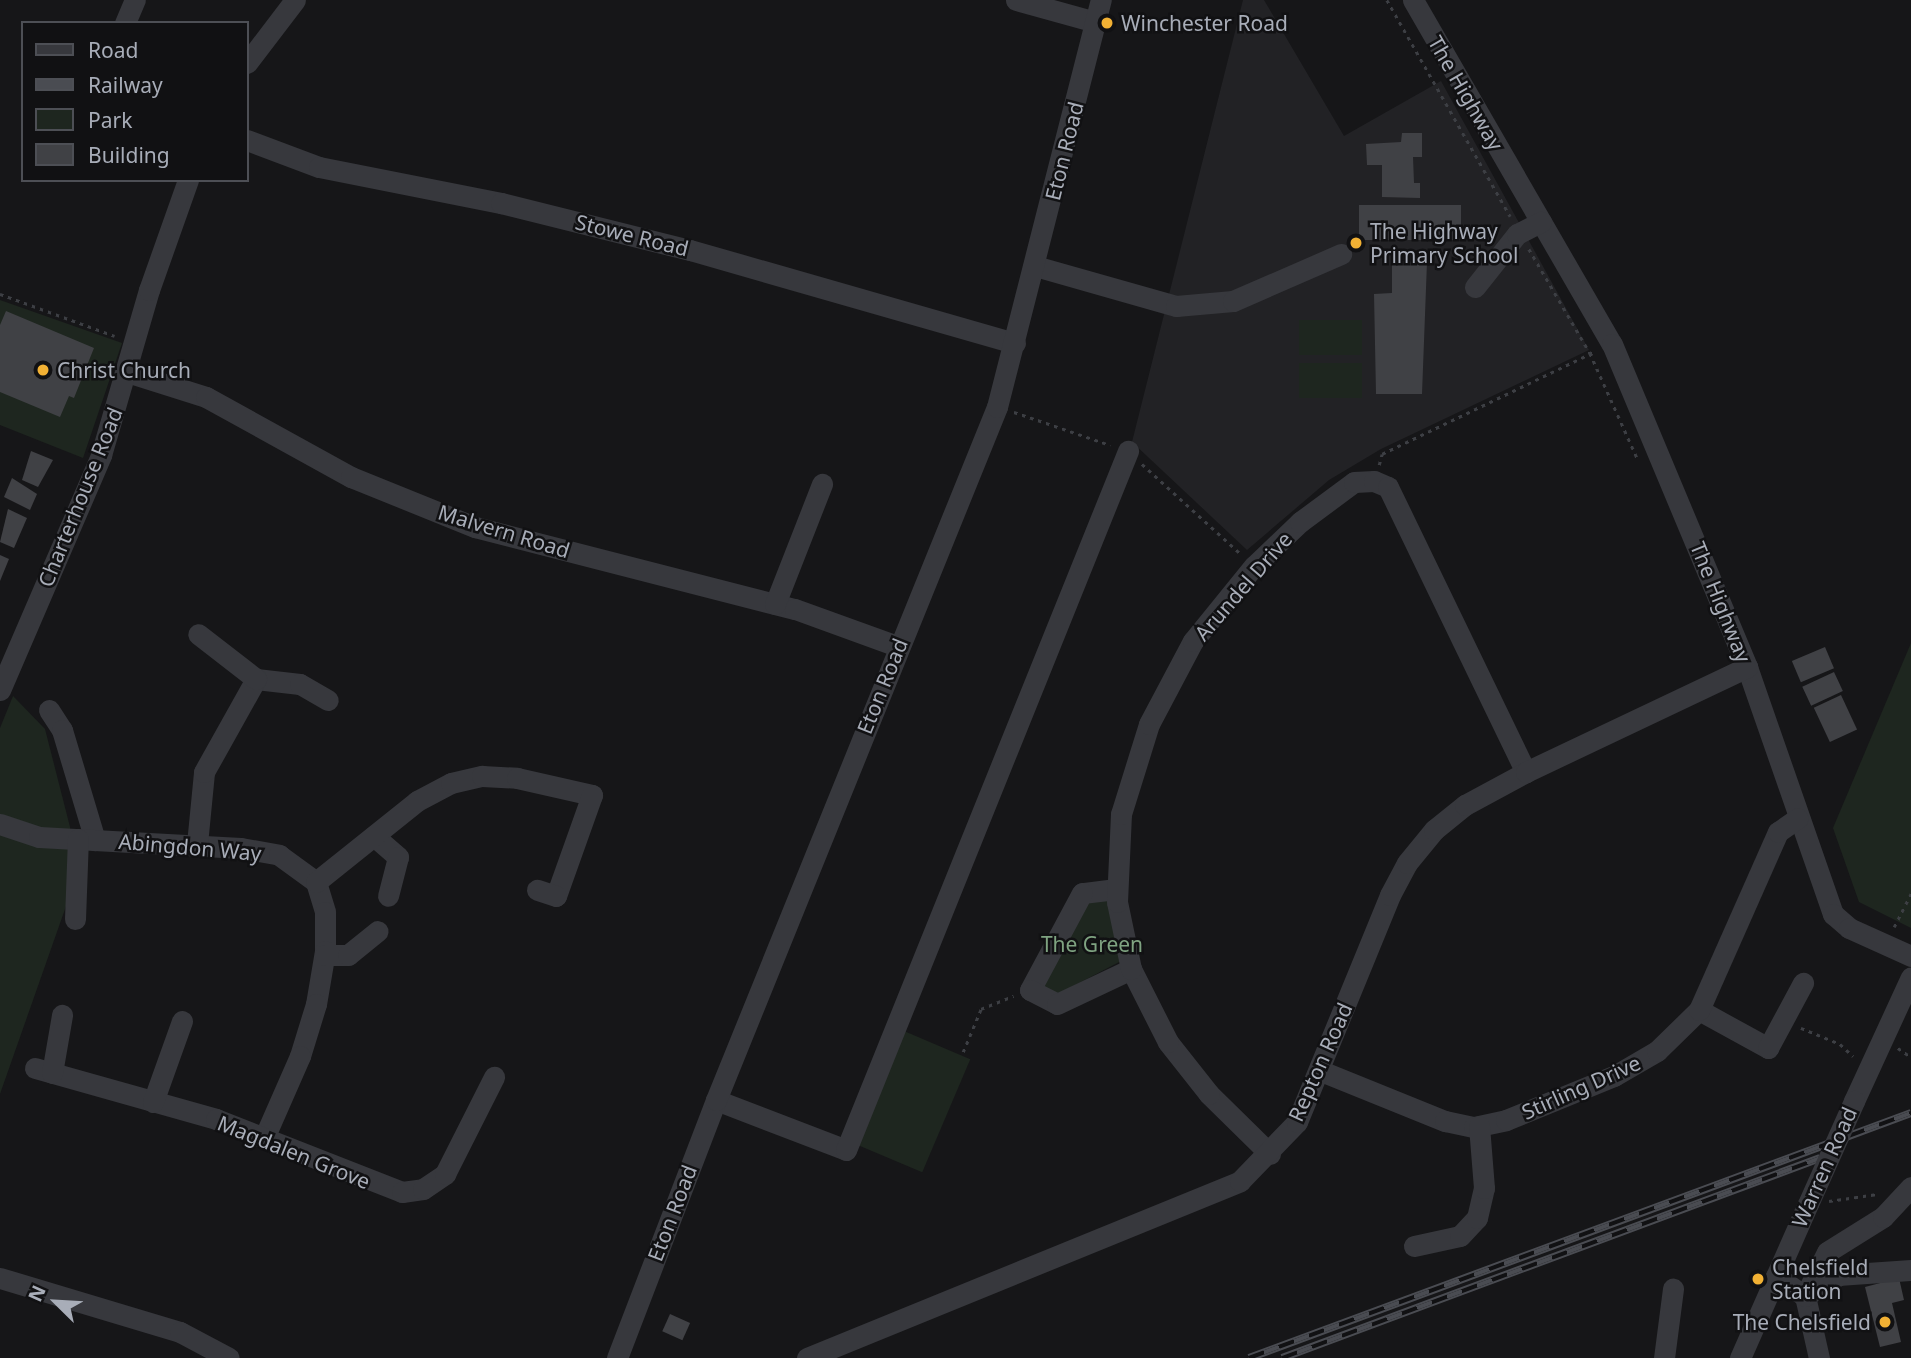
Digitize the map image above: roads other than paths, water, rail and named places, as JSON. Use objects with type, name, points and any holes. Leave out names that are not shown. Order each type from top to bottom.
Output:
[{"type":"street","points":[[126,21],[135,0]]},
{"type":"street","points":[[248,62],[295,0]]},
{"type":"street","points":[[1016,0],[1096,22]]},
{"type":"street","name":"Eton Road","points":[[617,1358],[716,1100],[897,646],[997,407],[1101,0]]},
{"type":"street","name":"The Highway","points":[[1413,0],[1612,344],[1747,667],[1833,914],[1849,928],[1911,956]]},
{"type":"street","name":"Stowe Road","points":[[248,140],[319,167],[501,203],[690,250],[1014,343]]},
{"type":"street","name":"Charterhouse Road","points":[[0,690],[101,454],[134,343],[187,182]]},
{"type":"street","points":[[1475,287],[1518,234],[1541,222]]},
{"type":"street","points":[[1035,266],[1176,306],[1233,301],[1341,254]]},
{"type":"street","name":"Malvern Road","points":[[127,372],[206,397],[351,477],[475,527],[775,604],[897,646]]},
{"type":"street","points":[[716,1100],[846,1150],[1128,451]]},
{"type":"street","name":"Arundel Drive","points":[[1270,1154],[1209,1094],[1168,1042],[1130,969],[1116,889],[1121,814],[1144,737],[1194,641],[1254,566],[1300,522],[1354,482],[1374,481],[1388,487],[1526,772]]},
{"type":"street","points":[[775,604],[822,484]]},
{"type":"street","points":[[198,634],[256,679],[300,684],[328,700]]},
{"type":"street","name":"Repton Road","points":[[807,1358],[1196,1202],[1240,1181],[1270,1154],[1297,1122],[1321,1071],[1407,863],[1434,830],[1465,805],[1526,772],[1747,667]]},
{"type":"street","points":[[197,844],[204,772],[256,679]]},
{"type":"street","points":[[49,709],[62,730],[87,839],[75,919]]},
{"type":"street","points":[[264,1138],[300,1056],[325,955],[325,912],[316,882],[417,802],[451,783],[482,776],[517,778],[592,795],[556,896],[537,890]]},
{"type":"street","name":"Stirling Drive","points":[[1321,1071],[1445,1121],[1479,1126],[1506,1120],[1614,1076],[1657,1051],[1699,1010],[1778,832],[1798,818]]},
{"type":"street","name":"Abingdon Way","points":[[0,824],[39,837],[197,844],[279,855],[316,882]]},
{"type":"street","points":[[374,836],[398,857],[388,896]]},
{"type":"street","points":[[1116,889],[1082,893],[1030,990],[1057,1004],[1130,969]]},
{"type":"street","points":[[325,955],[348,955],[378,930]]},
{"type":"street","name":"Warren Road","points":[[1740,1358],[1911,977]]},
{"type":"street","points":[[1699,1010],[1769,1048],[1802,984]]},
{"type":"street","name":"Magdalen Grove","points":[[62,1015],[43,1071],[153,1102],[264,1138],[380,1187],[402,1192],[423,1189],[445,1174],[460,1150],[494,1077]]},
{"type":"street","points":[[153,1102],[182,1021]]},
{"type":"street","points":[[1414,1246],[1460,1236],[1477,1218],[1484,1188],[1479,1126]]},
{"type":"street","points":[[1819,1358],[1805,1296],[1827,1252],[1884,1217],[1908,1188]]},
{"type":"street","points":[[1805,1296],[1838,1275],[1911,1270]]},
{"type":"street","points":[[1776,1276],[1805,1296]]},
{"type":"street","points":[[0,1278],[180,1332],[229,1358]]},
{"type":"street","points":[[1664,1358],[1673,1289]]},
{"type":"railway","points":[[1249,1358],[1911,1113]]},
{"type":"railway","points":[[1282,1358],[1820,1158]]},
{"type":"place","name":"Winchester Road","points":[[1107,23]]},
{"type":"place","name":"The Highway Primary School","points":[[1356,243]]},
{"type":"place","name":"Christ Church","points":[[43,370]]},
{"type":"place","name":"Chelsfield Station","points":[[1758,1279]]},
{"type":"place","name":"The Chelsfield","points":[[1885,1322]]},
{"type":"park label","name":"The Green","points":[[1092,944]]}]
